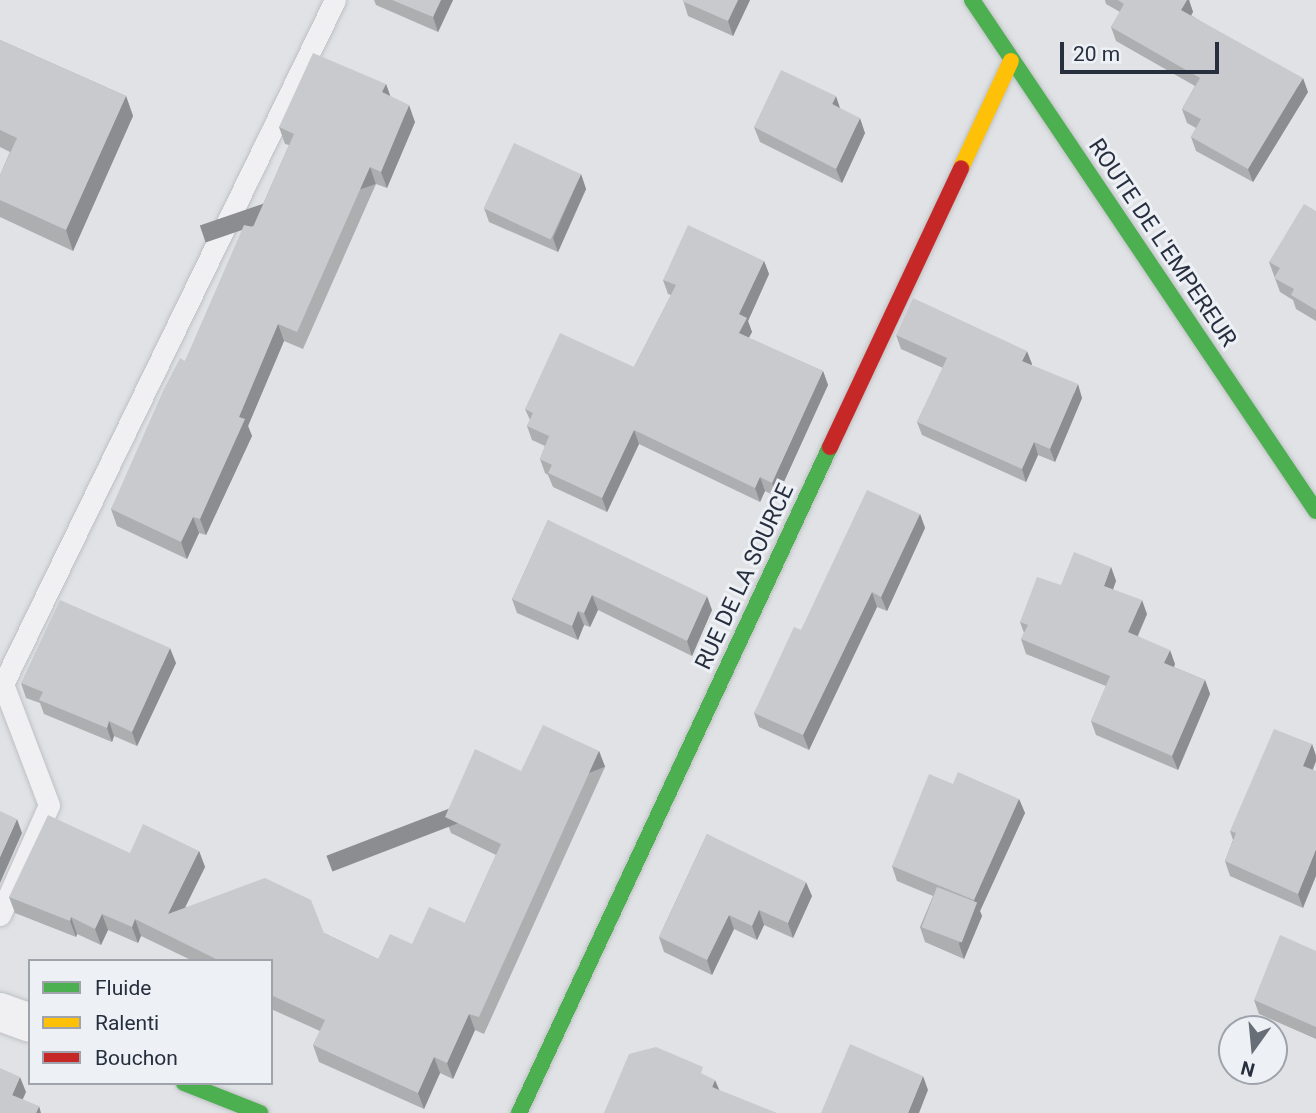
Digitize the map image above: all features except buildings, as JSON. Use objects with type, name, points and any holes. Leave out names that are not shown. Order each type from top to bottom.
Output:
[{"type":"street","name":"ROUTE DE L'EMPEREUR","points":[[972,0],[1316,511]]},
{"type":"street","name":"RUE DE LA SOURCE","points":[[519,1113],[1011,61]]},
{"type":"street","points":[[0,1012],[28,1022]]},
{"type":"street","points":[[189,1085],[260,1113]]},
{"type":"lane","points":[[0,915],[49,805],[3,684],[335,0]]},
{"type":"traffic: fast","points":[[972,0],[1316,511]]},
{"type":"traffic: fast","points":[[519,1113],[830,447]]},
{"type":"traffic: fast","points":[[189,1085],[260,1113]]},
{"type":"traffic: slow","points":[[961,168],[1011,61]]},
{"type":"traffic: jam","points":[[830,447],[961,168]]}]
